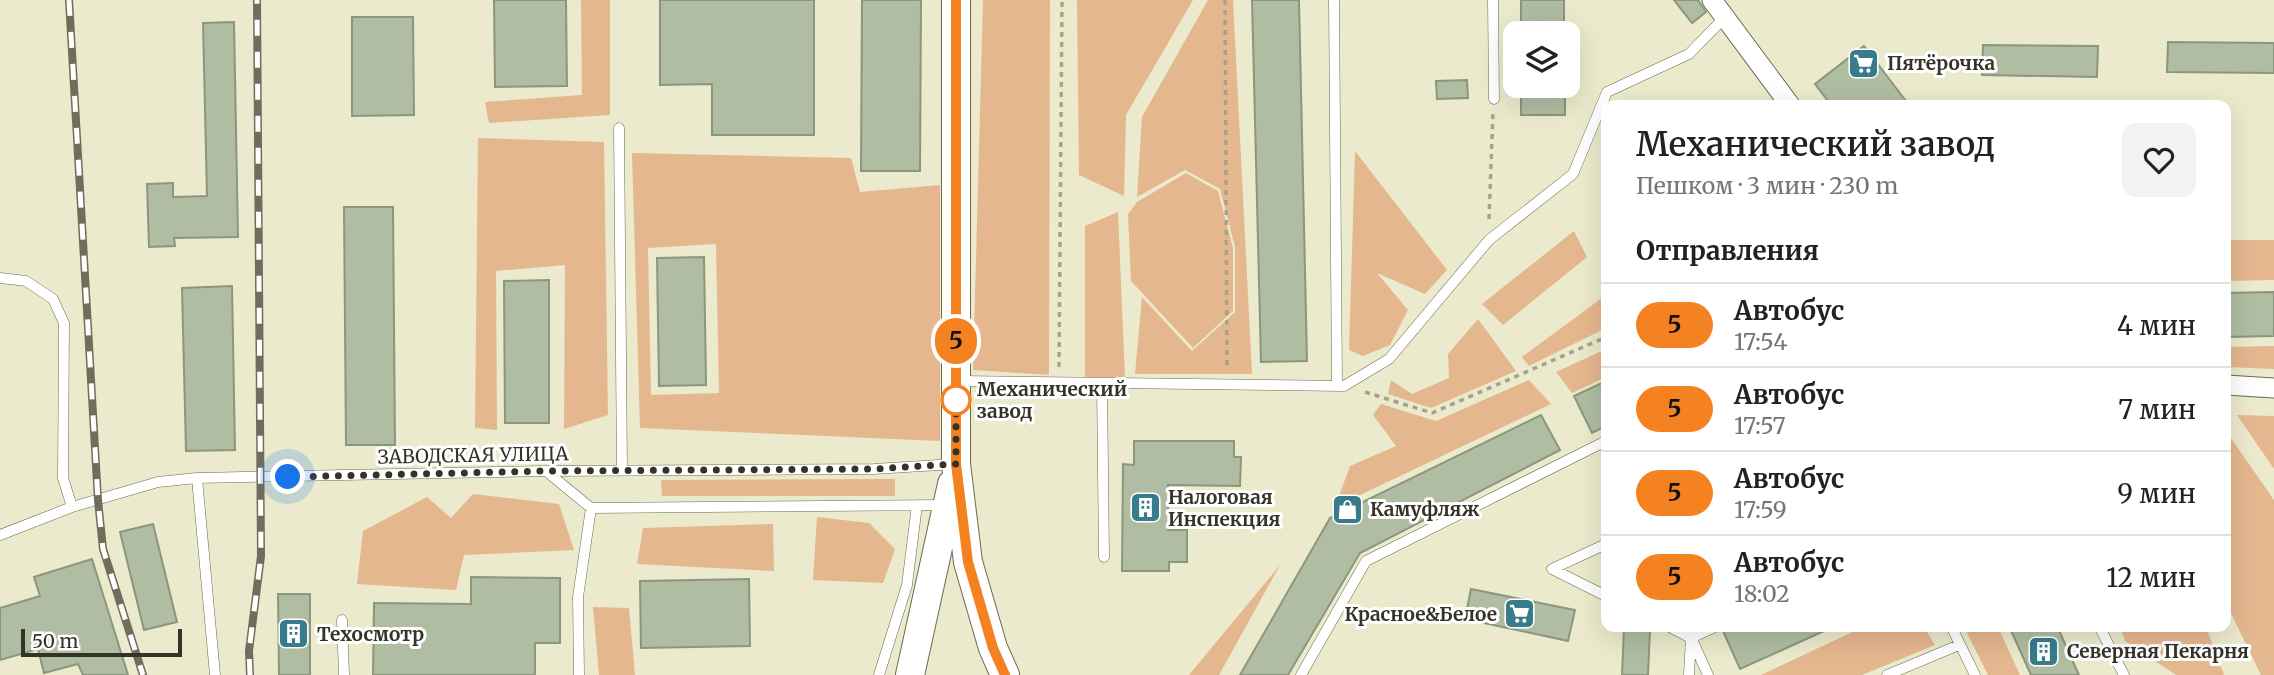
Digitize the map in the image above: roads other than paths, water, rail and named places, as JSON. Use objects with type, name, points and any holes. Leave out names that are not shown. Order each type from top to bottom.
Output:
[{"type":"main road","points":[[956,0],[956,464],[968,562],[993,648],[1005,675]]},
{"type":"main road","points":[[910,675],[956,464]]},
{"type":"street","points":[[1712,0],[1786,100]]},
{"type":"street","points":[[2231,385],[2274,388]]},
{"type":"lane","points":[[1334,0],[1341,386]]},
{"type":"lane","points":[[1493,0],[1494,99]]},
{"type":"lane","points":[[1604,100],[1607,92],[1689,54],[1726,17]]},
{"type":"lane","points":[[956,381],[1341,386],[1389,359],[1489,240],[1573,174],[1601,106]]},
{"type":"lane","points":[[619,128],[622,470]]},
{"type":"lane","points":[[0,278],[26,281],[53,299],[64,323],[63,478],[72,507]]},
{"type":"lane","points":[[1102,383],[1104,556]]},
{"type":"lane","points":[[1300,675],[1366,561],[1601,444]]},
{"type":"lane","name":"ЗАВОДСКАЯ УЛИЦА","points":[[0,535],[72,507],[158,482],[197,478],[545,471],[874,469],[956,464]]},
{"type":"lane","points":[[545,471],[591,508],[947,505]]},
{"type":"lane","points":[[197,478],[215,675]]},
{"type":"lane","points":[[879,675],[907,585],[917,505]]},
{"type":"lane","points":[[579,675],[578,597],[591,508]]},
{"type":"lane","points":[[1601,546],[1552,569],[1601,594]]},
{"type":"lane","points":[[342,620],[344,675]]},
{"type":"lane","points":[[1680,632],[1691,638]]},
{"type":"lane","points":[[1688,632],[1708,675]]},
{"type":"lane","points":[[1691,638],[1704,632]]},
{"type":"lane","points":[[1954,632],[1975,675]]},
{"type":"lane","points":[[2102,632],[2124,675]]},
{"type":"lane","points":[[1689,675],[1691,638]]},
{"type":"lane","points":[[1887,675],[1959,645]]},
{"type":"railway","points":[[69,0],[103,549],[143,675]]},
{"type":"railway","points":[[250,675],[249,651],[261,556],[257,0]]},
{"type":"place","name":"Пятёрочка","points":[[1864,63]]},
{"type":"place","name":"Механический завод","points":[[956,400]]},
{"type":"place","name":"Налоговая Инспекция","points":[[1145,508]]},
{"type":"place","name":"Камуфляж","points":[[1347,509]]},
{"type":"place","name":"Красное&Белое","points":[[1520,614]]},
{"type":"place","name":"Техосмотр","points":[[294,634]]},
{"type":"place","name":"Северная Пекарня","points":[[2044,651]]}]
